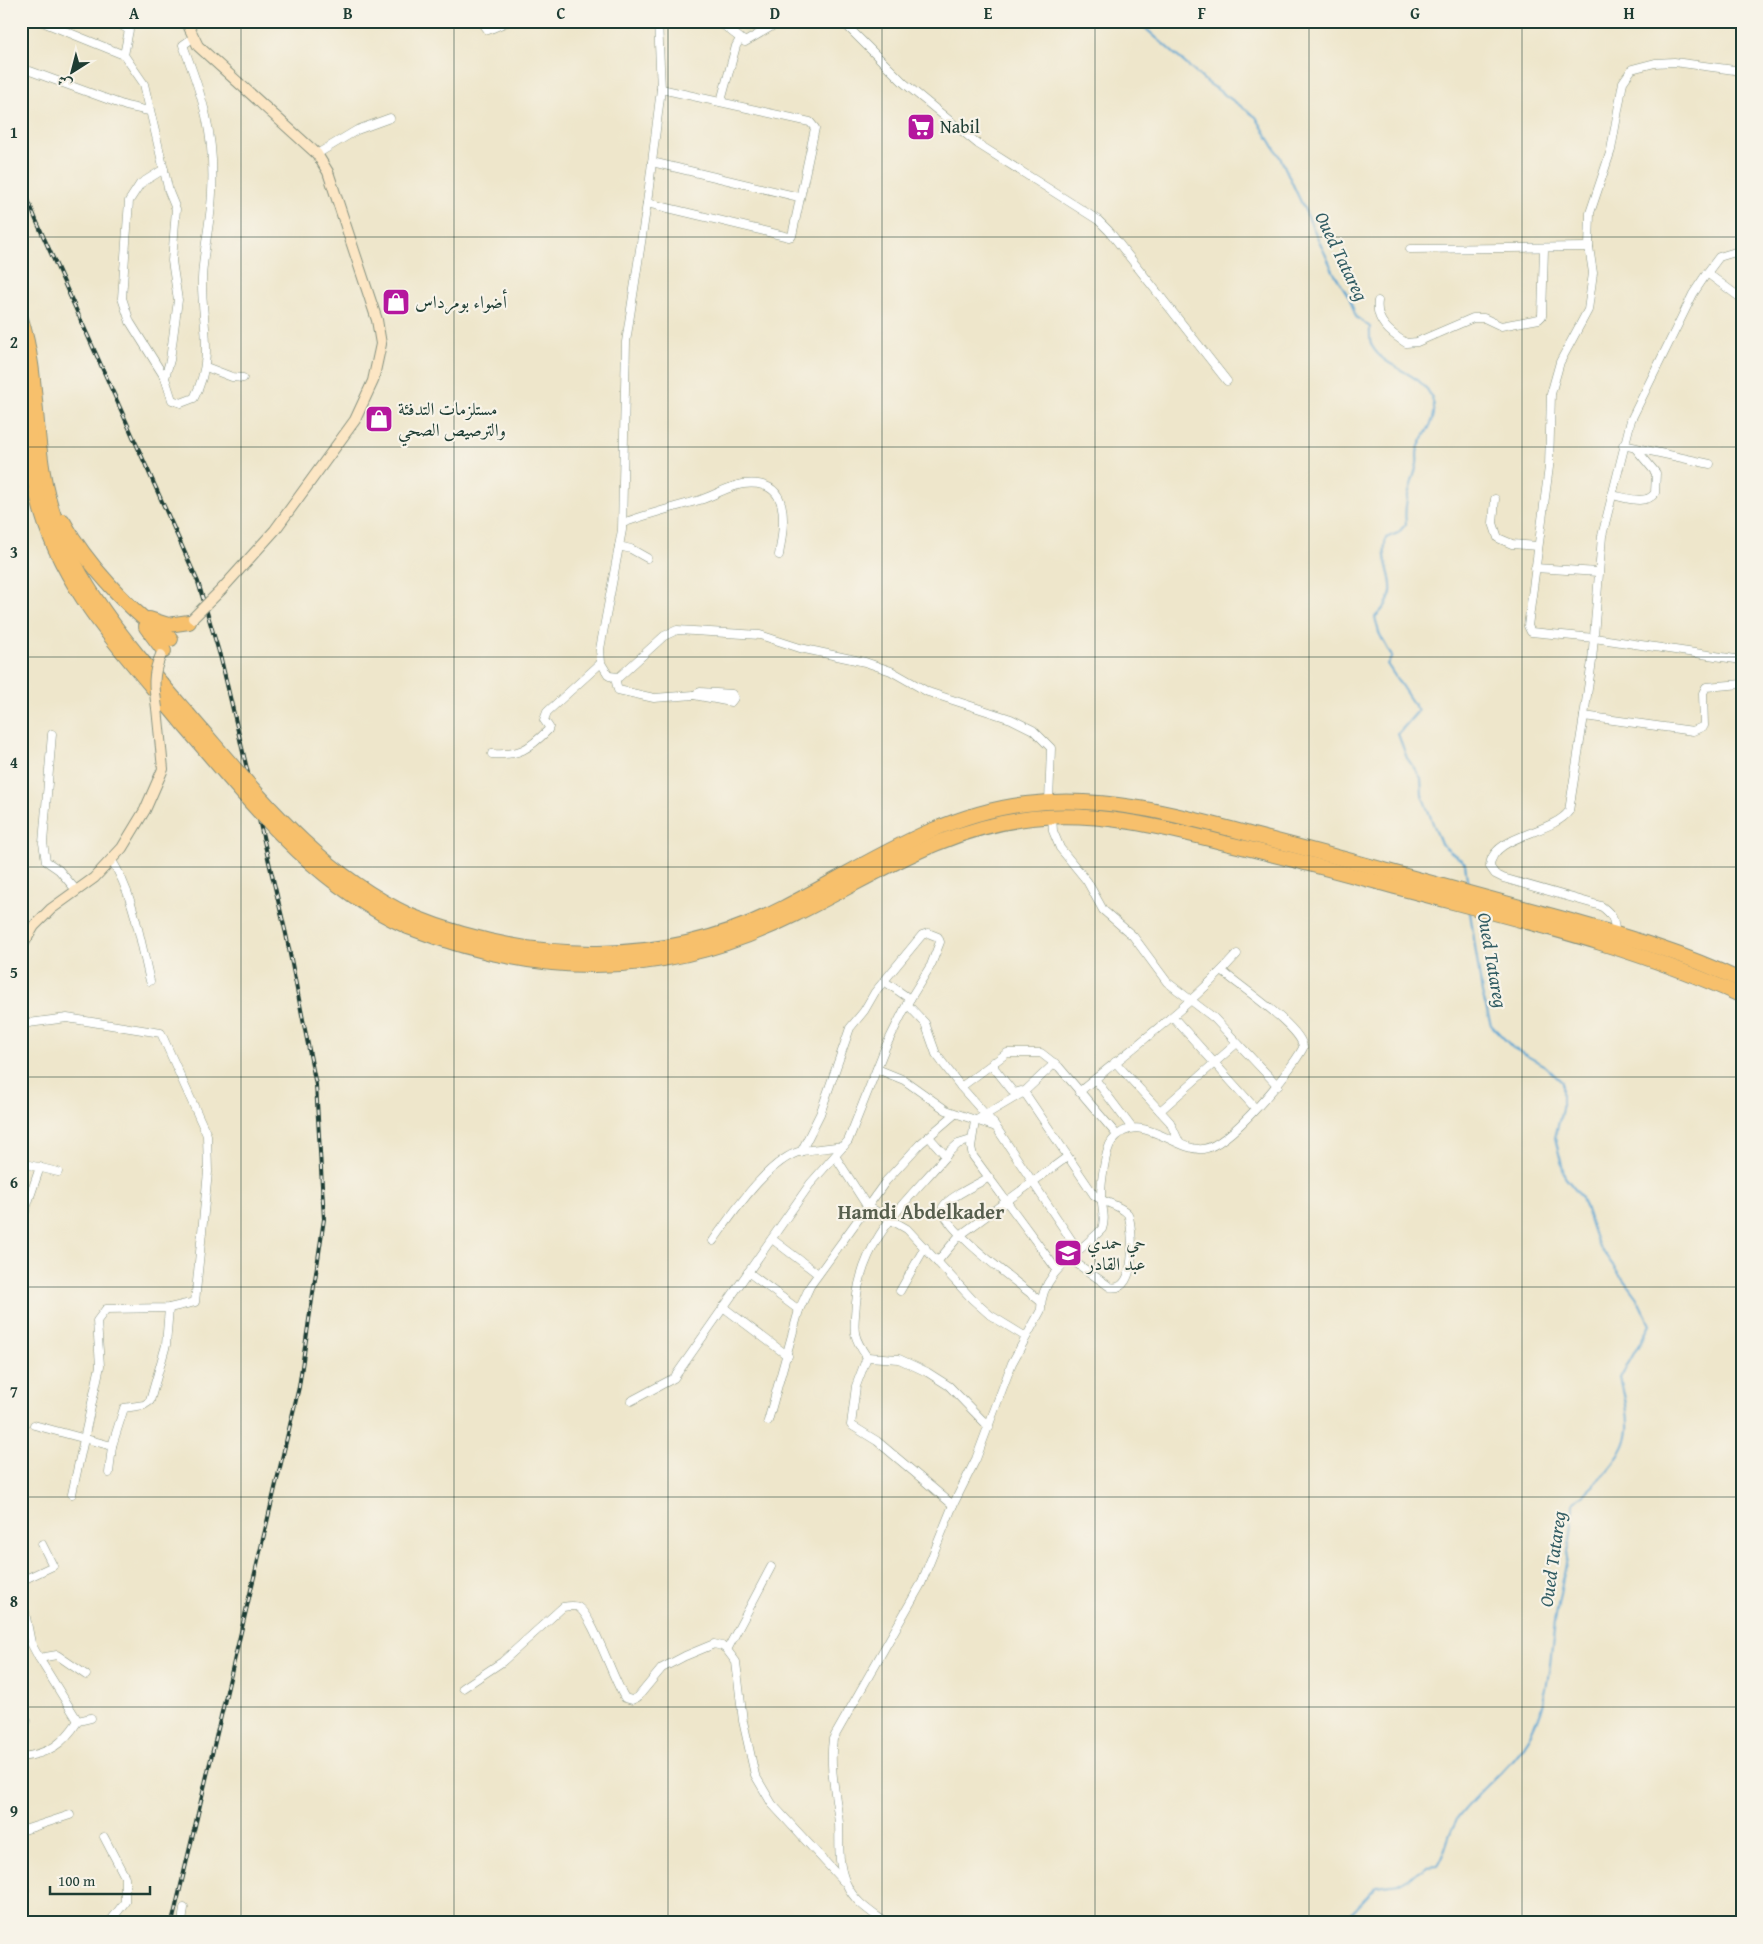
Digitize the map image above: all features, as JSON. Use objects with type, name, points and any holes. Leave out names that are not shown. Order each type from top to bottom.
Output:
[{"type":"highway","points":[[21,319],[32,367],[43,474],[59,530],[75,566],[128,643],[185,719],[268,822],[310,864],[356,899],[474,950],[532,961],[598,965],[655,961],[701,951],[767,928],[911,853],[939,842],[986,825],[1052,817],[1103,820],[1158,827],[1270,854],[1630,952],[1679,969],[1742,996]]},
{"type":"highway","points":[[21,362],[37,495],[49,534],[67,571],[104,628],[185,719]]},
{"type":"highway","points":[[43,474],[56,507],[74,540],[141,616],[165,648]]},
{"type":"highway","points":[[93,593],[102,584],[110,586],[165,648]]},
{"type":"highway","points":[[141,616],[168,625],[191,620]]},
{"type":"highway","points":[[409,922],[520,947],[582,954],[646,951],[685,943],[731,930],[780,910],[931,829],[989,810],[1049,802],[1089,803],[1161,811],[1615,933],[1661,947],[1742,980]]},
{"type":"main road","points":[[21,948],[39,920],[51,908],[94,878],[122,848],[145,810],[163,769],[153,683],[165,648],[275,530],[316,475],[355,420],[373,380],[381,344],[377,320],[328,172],[317,154],[198,46],[186,21]]},
{"type":"street","points":[[40,21],[124,55],[144,84],[149,111],[176,210],[172,261],[178,300],[170,360],[164,378]]},
{"type":"street","points":[[114,21],[129,30],[124,55]]},
{"type":"street","points":[[481,21],[488,30],[509,21]]},
{"type":"street","points":[[658,21],[661,89],[647,203],[626,342],[623,523],[600,649],[601,663],[606,673],[615,678],[618,690],[648,698],[694,695]]},
{"type":"street","points":[[718,21],[745,42],[781,21]]},
{"type":"street","points":[[842,21],[904,83],[970,137],[1104,225],[1227,381]]},
{"type":"street","points":[[164,169],[140,184],[129,201],[122,298],[130,322],[164,378],[172,400],[181,404],[194,398],[204,379],[206,367],[202,280],[211,212],[213,158],[206,108],[183,45],[194,37]]},
{"type":"street","points":[[721,101],[740,39]]},
{"type":"street","points":[[1742,71],[1674,62],[1655,63],[1632,69],[1627,75],[1620,93],[1611,150],[1590,212],[1589,247],[1593,273],[1588,310],[1560,362],[1551,394],[1549,466],[1535,568],[1529,630],[1531,632],[1594,638],[1742,660]]},
{"type":"street","points":[[30,71],[126,106],[149,111]]},
{"type":"street","points":[[647,203],[789,237],[794,232],[799,197],[815,128],[814,124],[721,101],[661,89]]},
{"type":"street","points":[[317,154],[357,130],[390,118]]},
{"type":"street","points":[[652,162],[799,197]]},
{"type":"street","points":[[1410,249],[1589,247]]},
{"type":"street","points":[[1378,301],[1377,310],[1383,323],[1392,333],[1406,343],[1417,342],[1473,318],[1484,318],[1501,326],[1540,319],[1542,316],[1544,249]]},
{"type":"street","points":[[1615,933],[1615,922],[1611,913],[1601,906],[1503,878],[1494,874],[1490,867],[1490,860],[1503,846],[1558,822],[1569,812],[1594,638],[1602,536],[1623,445],[1633,414],[1706,273],[1719,257],[1742,250]]},
{"type":"street","points":[[1706,273],[1742,299]]},
{"type":"street","points":[[206,367],[232,377],[243,378]]},
{"type":"street","points":[[1623,445],[1710,464]]},
{"type":"street","points":[[1612,495],[1636,500],[1650,498],[1655,494],[1656,473],[1636,448]]},
{"type":"street","points":[[623,523],[742,484],[765,486],[776,493],[782,503],[785,518],[779,555]]},
{"type":"street","points":[[1495,499],[1493,523],[1498,538],[1512,544],[1538,546]]},
{"type":"street","points":[[620,546],[631,549],[648,558]]},
{"type":"street","points":[[1535,568],[1598,572]]},
{"type":"street","points":[[615,678],[664,636],[680,629],[760,635],[800,648],[865,662],[891,671],[928,692],[949,701],[1011,719],[1033,730],[1051,748],[1049,802]]},
{"type":"street","points":[[492,754],[512,754],[524,751],[548,730],[549,727],[544,720],[546,712],[601,663]]},
{"type":"street","points":[[1584,716],[1693,731],[1704,726],[1703,693],[1706,687],[1742,684]]},
{"type":"street","points":[[52,734],[43,843],[46,861],[60,870],[76,890]]},
{"type":"street","points":[[1052,817],[1053,831],[1060,848],[1087,881],[1103,910],[1133,936],[1167,982],[1214,1018],[1278,1086]]},
{"type":"street","points":[[111,860],[120,874],[129,896],[150,980]]},
{"type":"street","points":[[631,1401],[674,1378],[810,1184],[844,1146],[855,1129],[877,1069],[909,1002],[931,964],[940,942],[938,937],[928,933],[922,935],[884,981],[847,1035],[820,1114],[801,1152]]},
{"type":"street","points":[[1079,1092],[1172,1017],[1222,971],[1237,954]]},
{"type":"street","points":[[1098,1194],[1110,1144],[1117,1135],[1132,1128],[1146,1130],[1202,1149],[1212,1146],[1278,1086],[1303,1048],[1302,1042],[1280,1016],[1222,971]]},
{"type":"street","points":[[884,981],[909,1002],[925,1023],[936,1054],[960,1087],[996,1128],[1078,1250]]},
{"type":"street","points":[[1172,1017],[1255,1108]]},
{"type":"street","points":[[21,1024],[67,1018],[161,1033],[207,1135],[208,1172],[195,1302],[169,1308],[106,1309],[97,1321],[100,1366],[72,1494]]},
{"type":"street","points":[[1160,1111],[1237,1044]]},
{"type":"street","points":[[960,1087],[993,1062],[1013,1052],[1032,1051],[1047,1055],[1117,1135]]},
{"type":"street","points":[[993,1062],[995,1069],[1014,1093],[1021,1093]]},
{"type":"street","points":[[1115,1062],[1173,1126],[1179,1142]]},
{"type":"street","points":[[975,1121],[987,1116],[1021,1093],[1055,1063]]},
{"type":"street","points":[[877,1069],[904,1080],[955,1114],[996,1128]]},
{"type":"street","points":[[1095,1078],[1132,1128]]},
{"type":"street","points":[[846,1885],[840,1866],[839,1824],[831,1754],[833,1739],[921,1584],[953,1506],[989,1427],[1012,1363],[1041,1310],[1040,1301],[1057,1270],[1102,1229],[1104,1224],[1102,1202],[1098,1194],[1067,1157],[1021,1093]]},
{"type":"street","points":[[768,1421],[788,1356],[799,1310],[818,1274],[891,1174],[955,1114]]},
{"type":"street","points":[[975,1121],[972,1140],[973,1156],[1005,1202],[1057,1270]]},
{"type":"street","points":[[929,1137],[946,1156]]},
{"type":"street","points":[[867,1357],[856,1341],[854,1327],[858,1286],[867,1255],[890,1218],[946,1156],[958,1144],[972,1140]]},
{"type":"street","points":[[713,1241],[744,1199],[763,1178],[785,1160],[801,1152],[844,1146]]},
{"type":"street","points":[[835,1156],[867,1206],[907,1229],[990,1315],[1026,1337]]},
{"type":"street","points":[[937,1262],[959,1236],[1067,1157]]},
{"type":"street","points":[[21,1163],[58,1172]]},
{"type":"street","points":[[21,1223],[40,1167]]},
{"type":"street","points":[[988,1178],[952,1198],[944,1206],[942,1213],[959,1236],[1040,1301]]},
{"type":"street","points":[[1069,1258],[1113,1288],[1120,1285],[1129,1274],[1132,1260],[1130,1216],[1122,1208],[1102,1202]]},
{"type":"street","points":[[772,1239],[818,1274]]},
{"type":"street","points":[[900,1291],[925,1247]]},
{"type":"street","points":[[748,1272],[799,1310]]},
{"type":"street","points":[[723,1307],[788,1356]]},
{"type":"street","points":[[109,1473],[112,1446],[124,1408],[144,1405],[150,1401],[166,1345],[169,1308]]},
{"type":"street","points":[[867,1357],[899,1358],[927,1372],[949,1386],[989,1427]]},
{"type":"street","points":[[867,1357],[856,1386],[851,1425],[877,1441],[953,1506]]},
{"type":"street","points":[[34,1425],[112,1446]]},
{"type":"street","points":[[21,1581],[53,1566],[42,1544]]},
{"type":"street","points":[[727,1650],[771,1567]]},
{"type":"street","points":[[22,1596],[31,1643],[78,1721]]},
{"type":"street","points":[[463,1688],[502,1662],[563,1607],[570,1606],[581,1609],[590,1623],[625,1698],[632,1700],[638,1697],[662,1668],[714,1644],[722,1646],[736,1662],[743,1721],[755,1775],[772,1804],[846,1885],[859,1904],[886,1923]]},
{"type":"street","points":[[39,1658],[57,1655],[86,1675]]},
{"type":"street","points":[[21,1710],[27,1720]]},
{"type":"street","points":[[21,1757],[39,1755],[66,1739],[78,1721],[91,1718]]},
{"type":"street","points":[[21,1832],[70,1815]]},
{"type":"street","points":[[104,1837],[125,1877],[125,1902],[109,1923]]},
{"type":"street","points":[[182,1923],[184,1908]]},
{"type":"shaded area","points":[[730,21],[767,21],[746,35]]},
{"type":"waterway","name":"Oued Tatareg","points":[[1142,21],[1144,27],[1204,80],[1256,117],[1281,159],[1334,273],[1349,297],[1356,317],[1370,327],[1372,346],[1385,360],[1420,382],[1432,398],[1434,406],[1433,419],[1417,451],[1417,464],[1407,500],[1406,524],[1398,533],[1386,538],[1385,550],[1391,588],[1390,597],[1375,617],[1379,633],[1392,657],[1387,664],[1418,711],[1398,734],[1407,758],[1421,778],[1422,795],[1441,844],[1465,863],[1468,887]]},
{"type":"waterway","name":"Oued Tatareg","points":[[1335,1923],[1344,1920],[1377,1886],[1399,1883],[1426,1867],[1437,1866],[1451,1830],[1458,1818],[1507,1766],[1525,1744],[1532,1731],[1546,1689],[1556,1616],[1569,1546],[1573,1504],[1607,1471],[1626,1441],[1628,1418],[1620,1378],[1650,1325],[1637,1298],[1598,1245],[1582,1198],[1565,1177],[1555,1138],[1562,1109],[1562,1082],[1545,1066],[1513,1048],[1491,1025],[1482,993],[1470,912]]},
{"type":"railway","points":[[21,182],[36,220],[198,582],[221,659],[286,934],[316,1085],[324,1219],[299,1387],[172,1923]]},
{"type":"place","name":"Nabil","points":[[921,127]]},
{"type":"place","name":"أضواء بومرداس","points":[[396,302]]},
{"type":"place","name":"مستلزمات التدفئة والترصيص الصحي","points":[[379,419]]},
{"type":"place","name":"حي حمدي عبد القادر","points":[[1068,1253]]},
{"type":"district","name":"Hamdi Abdelkader","points":[[921,1212]]}]
